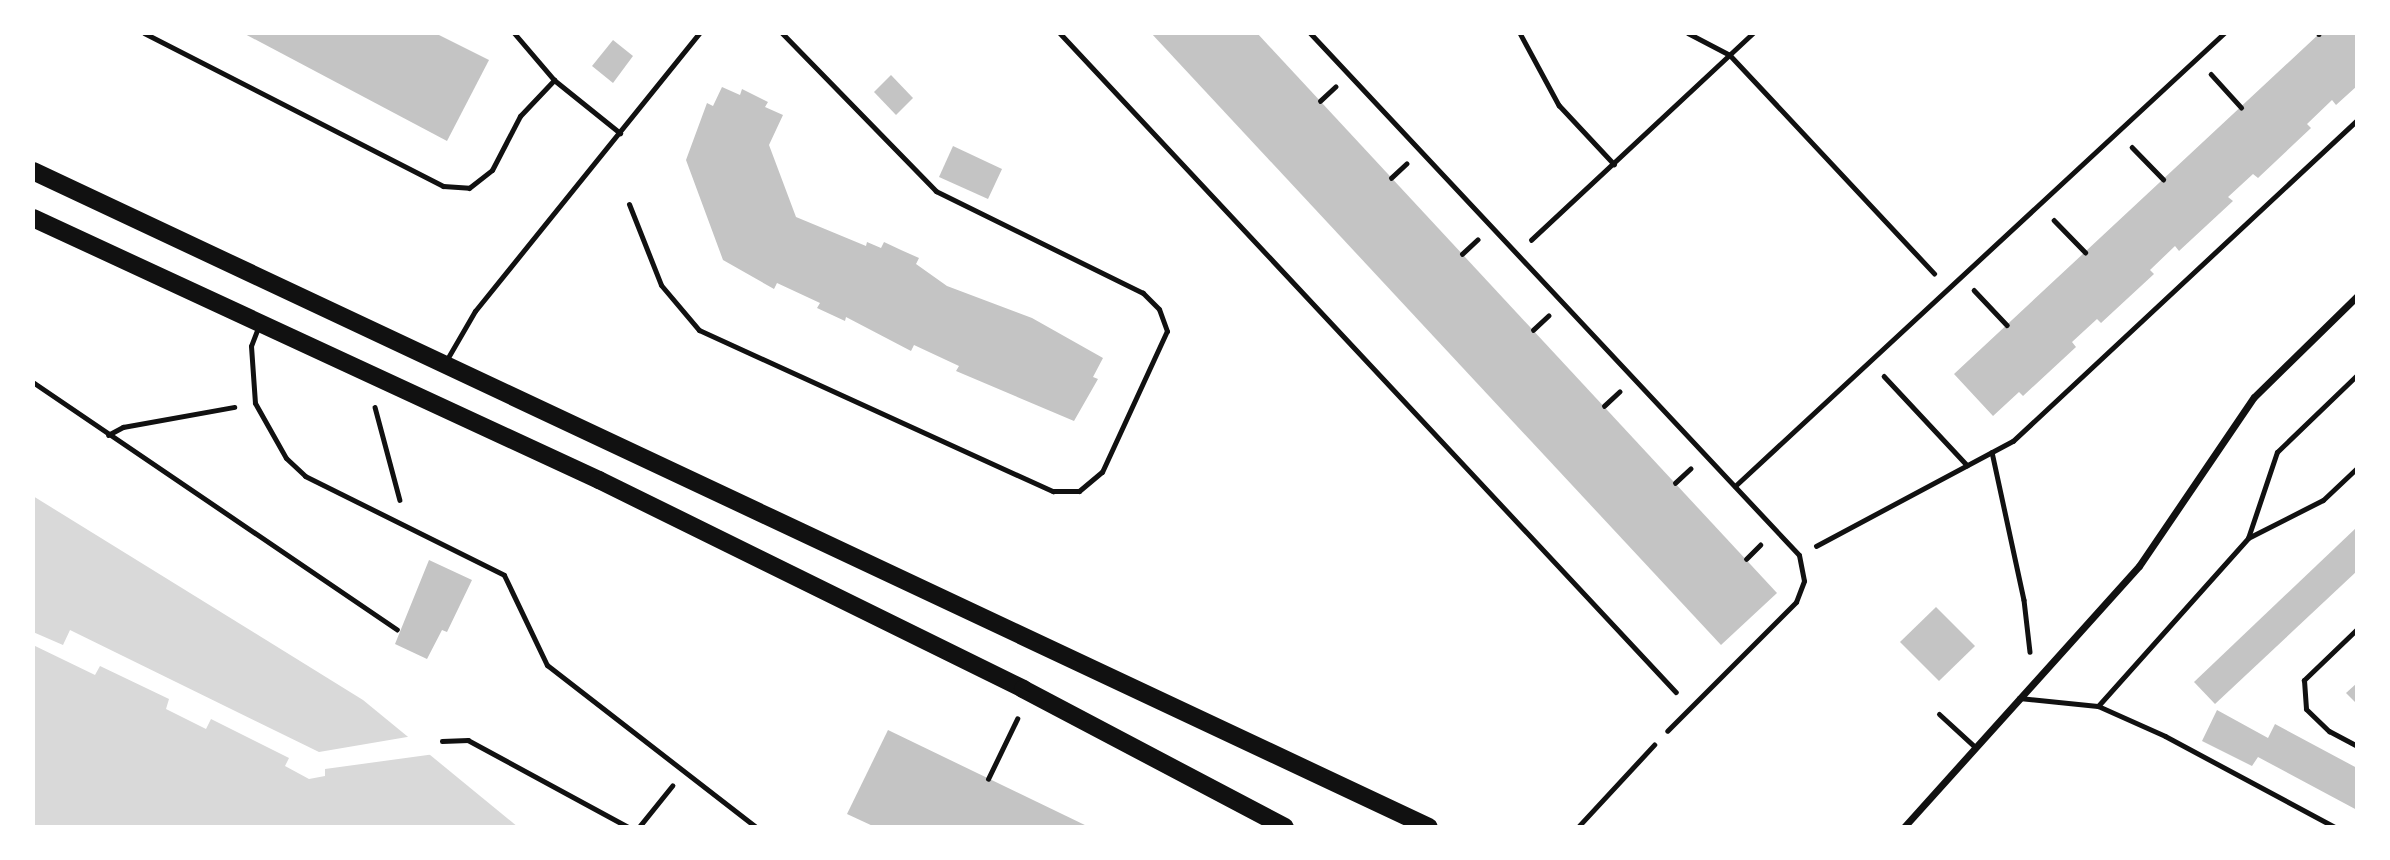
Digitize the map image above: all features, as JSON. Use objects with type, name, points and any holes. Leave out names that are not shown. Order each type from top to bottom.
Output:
[{"type":"main road","points":[[33,172],[1429,827]]},
{"type":"main road","points":[[33,218],[599,480],[1023,689],[1285,827]]},
{"type":"street","points":[[1904,827],[2139,566],[2254,397],[2357,296]]},
{"type":"lane","points":[[144,33],[443,186],[468,188],[492,170],[520,116],[554,80]]},
{"type":"lane","points":[[514,33],[554,80],[620,133]]},
{"type":"lane","points":[[444,364],[474,311],[699,33]]},
{"type":"lane","points":[[629,204],[661,285],[699,330],[1053,492],[1079,491],[1102,472],[1167,331],[1159,309],[1143,293],[936,191],[782,33]]},
{"type":"lane","points":[[1310,33],[1800,555],[1804,581],[1796,602],[1667,731]]},
{"type":"lane","points":[[1735,486],[2224,33]]},
{"type":"lane","points":[[260,322],[251,346],[256,403],[286,458],[305,476],[504,575],[547,665],[755,827]]},
{"type":"lane","points":[[2248,538],[2277,452],[2357,375]]},
{"type":"lane","points":[[2098,706],[2248,538],[2323,500],[2357,468]]},
{"type":"lane","points":[[2357,629],[2304,680],[2306,709],[2329,731],[2357,746]]},
{"type":"lane","points":[[2019,698],[2098,706],[2165,736],[2335,827]]},
{"type":"lane","points":[[1939,714],[1975,747]]},
{"type":"path","points":[[1060,33],[1690,707]]},
{"type":"path","points":[[1520,33],[1559,105],[1614,163]]},
{"type":"path","points":[[1688,33],[1730,55],[1948,288]]},
{"type":"path","points":[[1517,253],[1753,33]]},
{"type":"path","points":[[2196,58],[2241,107]]},
{"type":"path","points":[[1800,555],[2013,441],[2357,120]]},
{"type":"path","points":[[2118,131],[2163,180]]},
{"type":"path","points":[[2040,204],[2085,252]]},
{"type":"path","points":[[1961,276],[2007,326]]},
{"type":"path","points":[[1870,361],[1967,465]]},
{"type":"path","points":[[33,382],[397,629]]},
{"type":"path","points":[[108,435],[123,427],[256,403]]},
{"type":"path","points":[[376,410],[401,504]]},
{"type":"path","points":[[1992,452],[2024,600],[2030,652]]},
{"type":"path","points":[[988,779],[1017,719]]},
{"type":"path","points":[[1578,827],[1667,731]]},
{"type":"path","points":[[442,741],[468,740],[628,827]]},
{"type":"path","points":[[639,827],[684,771]]},
{"type":"shaded area","points":[[33,496],[363,700],[518,827],[33,827]]},
{"type":"pier","points":[[70,630],[319,752],[413,736],[435,754],[325,769],[325,776],[309,779],[285,766],[289,758],[211,719],[206,729],[166,709],[169,699],[100,666],[95,675],[33,645],[33,632],[63,645]]},
{"type":"building","points":[[243,33],[435,33],[489,60],[447,141]]},
{"type":"building","points":[[1151,33],[1257,33],[1777,593],[1721,645]]},
{"type":"building","points":[[2320,33],[2357,33],[2357,86],[2336,105],[2332,100],[2307,124],[2311,128],[2258,178],[2253,174],[2228,197],[2233,201],[2179,251],[2175,246],[2150,270],[2154,274],[2101,323],[2097,319],[2072,342],[2076,347],[2023,396],[2019,392],[1993,416],[1954,374]]},
{"type":"building","points":[[613,40],[633,56],[613,83],[592,66]]},
{"type":"building","points":[[891,75],[913,98],[896,115],[874,92]]},
{"type":"building","points":[[722,87],[740,95],[742,89],[768,102],[765,107],[783,115],[769,145],[796,217],[866,246],[867,242],[881,248],[884,242],[919,258],[916,264],[947,286],[1032,318],[1103,358],[1093,377],[1098,379],[1074,421],[956,371],[959,366],[914,345],[911,351],[846,317],[845,321],[817,308],[820,303],[777,283],[774,289],[723,260],[686,160],[707,103],[713,106]]},
{"type":"building","points":[[953,146],[1002,169],[988,199],[939,177]]},
{"type":"building","points":[[2357,527],[2357,571],[2215,704],[2194,682]]},
{"type":"building","points":[[429,560],[472,580],[447,632],[442,630],[427,659],[395,644]]},
{"type":"building","points":[[1936,607],[1975,646],[1939,681],[1900,642]]},
{"type":"building","points":[[2357,683],[2357,704],[2346,693]]},
{"type":"building","points":[[2217,710],[2268,738],[2275,724],[2357,768],[2357,810],[2258,757],[2252,766],[2202,741]]},
{"type":"building","points":[[888,730],[1089,827],[875,827],[847,814]]}]
